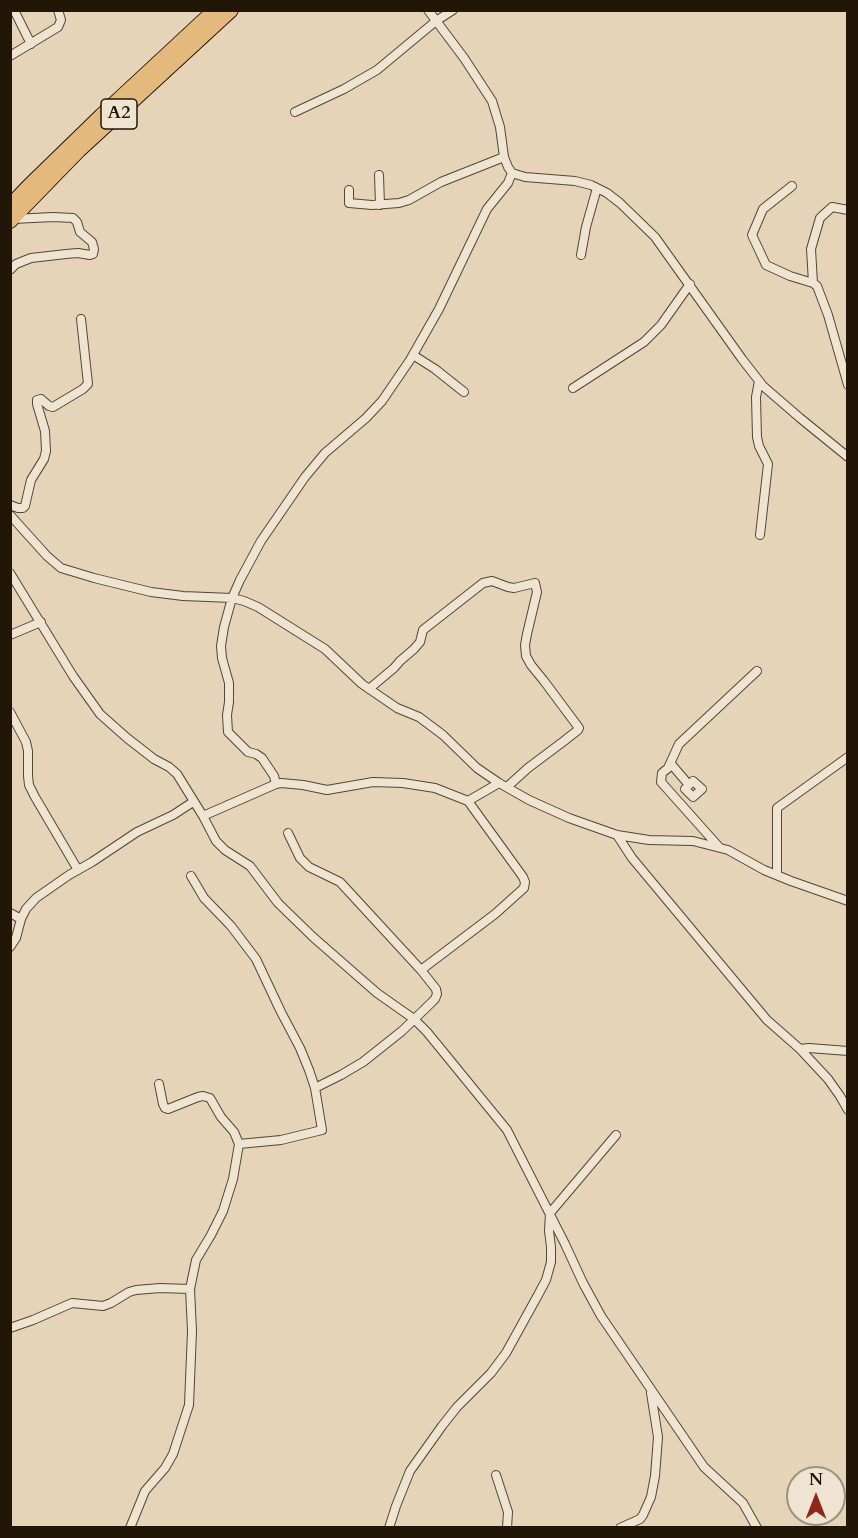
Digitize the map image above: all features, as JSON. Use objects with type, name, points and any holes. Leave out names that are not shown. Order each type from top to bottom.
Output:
[{"type":"highway","name":"A2","points":[[11,215],[59,164],[215,10]]},
{"type":"highway","name":"A2","points":[[117,108],[231,10]]},
{"type":"street","points":[[14,10],[31,44]]},
{"type":"street","points":[[10,56],[58,27],[61,20],[58,10]]},
{"type":"street","points":[[428,10],[492,101],[500,127],[504,157],[512,172],[525,177],[575,182],[597,188],[620,203],[655,237],[759,381],[848,457]]},
{"type":"street","points":[[295,112],[344,89],[377,70],[436,21],[453,10]]},
{"type":"street","points":[[349,190],[349,203],[355,205],[399,203],[441,182],[504,157]]},
{"type":"street","points":[[276,784],[274,776],[262,758],[248,752],[228,732],[229,683],[221,646],[232,598],[261,541],[305,477],[326,453],[382,401],[413,355],[439,309],[487,209],[508,183],[512,172]]},
{"type":"street","points":[[379,175],[380,205]]},
{"type":"street","points":[[792,186],[763,209],[752,235],[766,266],[813,283]]},
{"type":"street","points":[[581,255],[597,188]]},
{"type":"street","points":[[848,210],[832,207],[820,218],[811,249],[813,283],[820,292],[828,315],[848,385]]},
{"type":"street","points":[[10,270],[16,264],[31,258],[78,253],[90,255],[93,254],[94,249],[92,242],[80,232],[73,218],[11,215]]},
{"type":"street","points":[[573,388],[644,342],[661,325],[690,284]]},
{"type":"street","points":[[10,505],[18,508],[25,506],[31,480],[44,459],[45,431],[37,400],[41,399],[53,407],[88,384],[81,319]]},
{"type":"street","points":[[413,355],[435,369],[464,393]]},
{"type":"street","points":[[759,381],[756,398],[756,437],[768,464],[760,535]]},
{"type":"street","points":[[10,515],[61,568],[152,592],[232,598],[258,607],[326,649],[362,684],[397,708],[419,717],[443,735],[477,768],[529,800],[569,818],[617,835],[649,840],[693,842],[728,850],[777,875],[848,901]]},
{"type":"street","points":[[10,573],[73,676],[100,714],[127,738],[177,774],[216,841],[225,850],[250,866],[293,919],[377,993],[414,1019],[507,1130],[550,1213],[582,1283],[601,1316],[704,1467],[742,1503],[758,1527]]},
{"type":"street","points":[[369,689],[414,649],[420,642],[423,630],[483,583],[492,581],[514,588],[536,583],[537,592],[525,645],[526,656],[579,728],[503,785],[468,801]]},
{"type":"street","points":[[10,635],[41,622]]},
{"type":"street","points":[[669,768],[679,744],[757,672]]},
{"type":"street","points":[[10,712],[26,742],[28,776],[35,797],[78,870]]},
{"type":"street","points":[[777,875],[777,808],[848,757]]},
{"type":"street","points":[[689,785],[672,765],[662,773],[661,782],[720,848]]},
{"type":"street","points":[[203,816],[276,784],[291,783],[327,789],[373,782],[403,783],[435,788],[468,801],[515,864],[525,879],[525,885],[495,914],[421,970]]},
{"type":"street","points":[[10,947],[16,938],[26,909],[36,897],[137,832],[193,802]]},
{"type":"street","points":[[288,833],[300,858],[309,867],[340,882],[421,970],[436,989],[437,994],[435,999],[402,1031],[363,1062],[341,1076],[315,1088]]},
{"type":"street","points":[[617,835],[633,858],[767,1020],[800,1049],[828,1079],[848,1110]]},
{"type":"street","points":[[191,876],[204,898],[231,926],[256,959],[300,1048],[315,1088],[322,1130],[280,1140],[239,1144]]},
{"type":"street","points":[[10,913],[21,920]]},
{"type":"street","points":[[800,1049],[848,1051]]},
{"type":"street","points":[[130,1527],[145,1491],[165,1468],[173,1454],[185,1422],[191,1379],[190,1289],[196,1260],[224,1211],[239,1144],[237,1136],[221,1117],[210,1098],[198,1097],[174,1108],[166,1109],[159,1084]]},
{"type":"street","points":[[389,1527],[410,1471],[457,1407],[506,1353],[546,1280],[551,1262],[550,1213],[616,1135]]},
{"type":"street","points":[[10,1328],[72,1303],[103,1306],[136,1290],[190,1289]]},
{"type":"street","points":[[620,1527],[640,1519],[651,1497],[658,1437],[650,1389]]},
{"type":"street","points":[[496,1475],[508,1512],[507,1527]]}]
